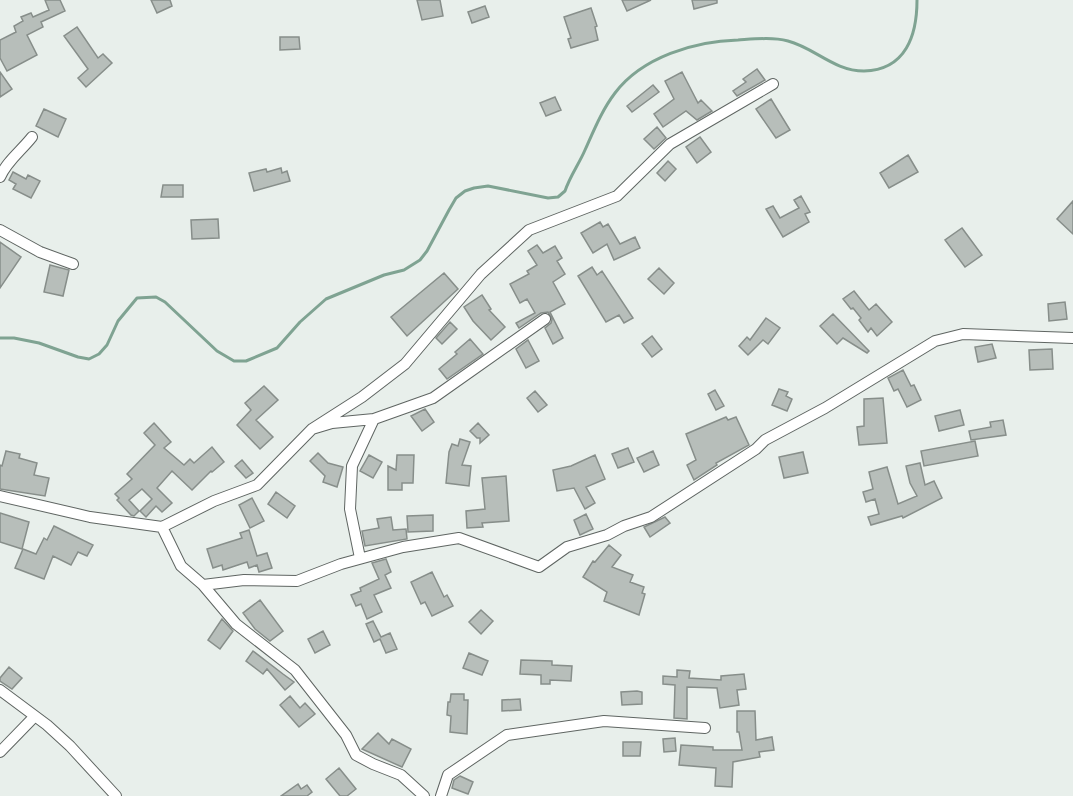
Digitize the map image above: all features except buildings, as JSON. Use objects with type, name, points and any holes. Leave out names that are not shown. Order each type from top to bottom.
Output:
[{"type":"street","points":[[0,496],[90,517],[162,526],[214,501],[257,485],[312,429],[362,397],[405,364],[481,274],[529,230],[616,196],[670,144],[773,84]]},
{"type":"street","points":[[0,177],[6,164],[32,137]]},
{"type":"street","points":[[0,230],[40,252],[73,264]]},
{"type":"street","points":[[312,429],[332,423],[374,418],[433,398],[545,319]]},
{"type":"street","points":[[203,585],[244,580],[297,581],[360,558],[403,547],[459,538],[539,567],[561,550],[651,517],[756,449],[765,440],[825,408],[935,342],[963,334],[1073,338]]},
{"type":"street","points":[[360,558],[350,509],[352,466],[374,418]]},
{"type":"street","points":[[162,526],[181,566],[203,585],[236,624],[295,670],[346,735],[356,755],[401,775],[424,796]]},
{"type":"street","points":[[0,690],[70,746],[116,796]]},
{"type":"street","points":[[0,752],[35,716]]},
{"type":"street","points":[[441,796],[448,775],[507,735],[604,721],[705,728]]},
{"type":"waterway","points":[[0,338],[39,343],[89,359],[99,354],[107,345],[118,321],[137,298],[156,297],[165,302],[217,351],[234,361],[246,361],[277,348],[300,322],[326,299],[384,275],[404,270],[420,260],[456,198],[465,191],[488,186],[548,198],[558,197],[565,191],[598,120],[610,100],[626,80],[654,61],[670,53],[704,44],[769,39],[798,44],[853,70],[878,69],[890,64],[906,48],[915,26],[917,0]]}]
